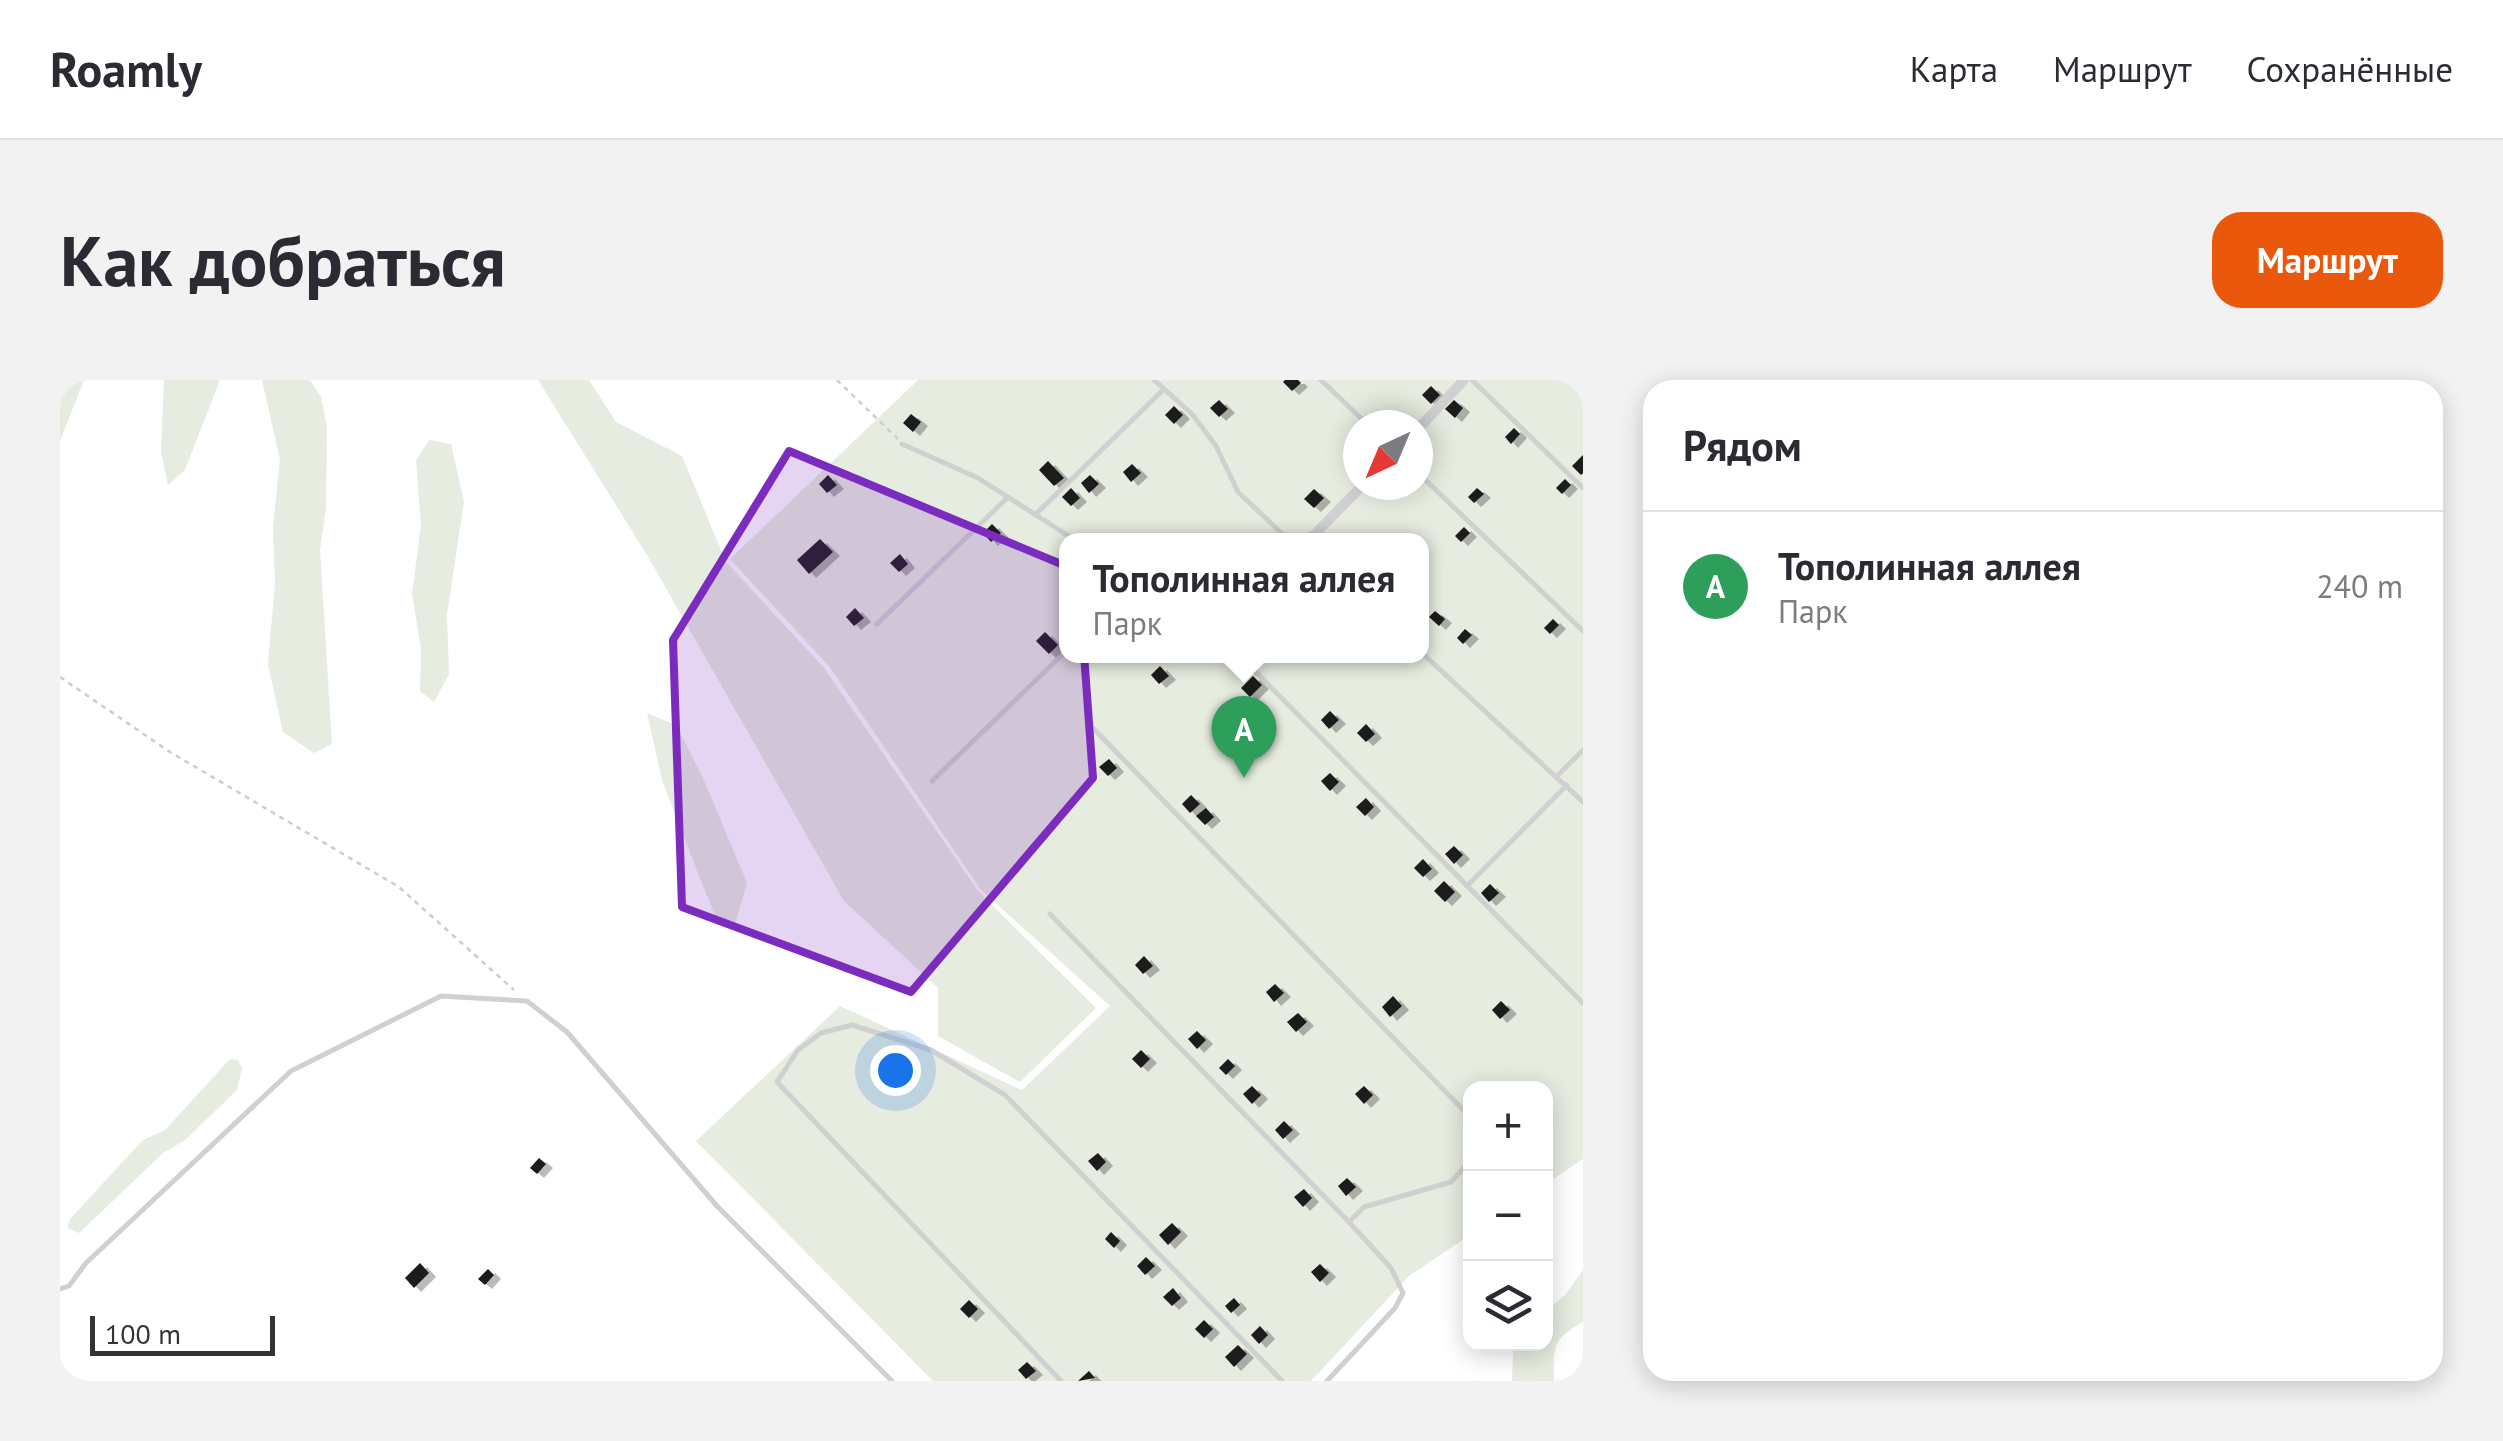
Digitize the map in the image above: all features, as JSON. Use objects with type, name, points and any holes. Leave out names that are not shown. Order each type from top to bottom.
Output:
[{"type":"street","points":[[1433,412],[1464,380]]},
{"type":"street","points":[[1316,533],[1349,500]]},
{"type":"lane","points":[[1154,380],[1192,414],[1216,446],[1238,492],[1281,533]]},
{"type":"lane","points":[[1321,380],[1352,410]]},
{"type":"lane","points":[[1472,380],[1583,488]]},
{"type":"lane","points":[[1035,515],[1164,389]]},
{"type":"lane","points":[[902,444],[978,478],[1064,533]]},
{"type":"lane","points":[[1433,488],[1583,630]]},
{"type":"lane","points":[[878,624],[1007,498]]},
{"type":"lane","points":[[932,781],[1059,658]]},
{"type":"lane","points":[[1429,659],[1583,802]]},
{"type":"lane","points":[[1247,663],[1583,1004]]},
{"type":"lane","points":[[1094,728],[1463,1110]]},
{"type":"lane","points":[[1557,776],[1583,750]]},
{"type":"lane","points":[[1467,886],[1567,786]]},
{"type":"lane","points":[[1050,914],[1391,1268],[1403,1293],[1395,1308],[1327,1381]]},
{"type":"lane","points":[[60,1289],[68,1286],[86,1262],[291,1071],[440,996],[527,1001],[567,1032],[717,1206],[892,1381]]},
{"type":"lane","points":[[1061,1381],[777,1082],[798,1050],[821,1032],[852,1025],[930,1050],[1006,1095],[1282,1381]]},
{"type":"lane","points":[[1349,1222],[1364,1207],[1451,1182],[1463,1169]]},
{"type":"path","points":[[837,380],[902,444]]},
{"type":"path","points":[[60,677],[170,752],[400,887],[527,1001]]},
{"type":"highlighted area","points":[[789,451],[1078,571],[1093,778],[911,992],[682,907],[673,640]]},
{"type":"shaded area","points":[[60,380],[84,380],[60,441]]},
{"type":"shaded area","points":[[164,380],[220,380],[185,470],[168,485],[161,452]]},
{"type":"shaded area","points":[[262,380],[310,380],[321,397],[327,427],[326,507],[320,550],[332,744],[314,753],[283,732],[268,665],[275,582],[273,527],[280,460]]},
{"type":"shaded area","points":[[538,380],[589,380],[616,422],[682,456],[726,562],[824,668],[978,891],[1096,1008],[1020,1082],[938,1036],[938,988],[844,901],[647,555]]},
{"type":"shaded area","points":[[918,380],[1583,380],[1583,1159],[1553,1179],[1553,1081],[1463,1081],[1463,1240],[1409,1276],[1311,1381],[933,1381],[696,1141],[840,1006],[1022,1090],[1110,1006],[981,890],[829,666],[730,559]]},
{"type":"shaded area","points":[[429,440],[451,444],[464,501],[447,615],[449,674],[434,702],[420,691],[421,649],[412,594],[421,525],[416,461]]},
{"type":"shaded area","points":[[647,713],[676,725],[747,883],[734,927],[716,918],[662,780]]},
{"type":"shaded area","points":[[230,1059],[238,1060],[242,1068],[237,1090],[79,1233],[68,1228],[70,1219],[143,1140],[165,1130]]},
{"type":"shaded area","points":[[1583,1270],[1583,1322],[1556,1345],[1554,1381],[1512,1381],[1514,1351],[1553,1351],[1553,1305]]},
{"type":"building","points":[[1285,380],[1298,380],[1301,383],[1292,391]]},
{"type":"building","points":[[1431,386],[1440,395],[1431,404],[1422,395]]},
{"type":"building","points":[[1219,400],[1228,409],[1219,417],[1210,408]]},
{"type":"building","points":[[1454,400],[1463,408],[1455,418],[1445,409]]},
{"type":"building","points":[[1174,406],[1183,415],[1174,424],[1165,415]]},
{"type":"building","points":[[911,414],[921,422],[913,432],[903,423]]},
{"type":"building","points":[[1514,428],[1520,434],[1511,444],[1505,437]]},
{"type":"building","points":[[1583,455],[1583,473],[1581,475],[1572,466]]},
{"type":"building","points":[[1048,461],[1064,478],[1054,486],[1039,470]]},
{"type":"building","points":[[1132,464],[1141,473],[1131,482],[1123,472]]},
{"type":"building","points":[[828,475],[837,485],[827,493],[819,484]]},
{"type":"building","points":[[1090,475],[1099,484],[1089,493],[1081,483]]},
{"type":"building","points":[[1565,479],[1571,485],[1562,494],[1556,488]]},
{"type":"building","points":[[1071,488],[1080,498],[1071,506],[1062,497]]},
{"type":"building","points":[[1477,488],[1484,494],[1474,503],[1468,497]]},
{"type":"building","points":[[1314,489],[1324,498],[1314,508],[1304,499]]},
{"type":"building","points":[[992,524],[1001,533],[991,542],[983,533]]},
{"type":"building","points":[[1464,527],[1470,533],[1461,542],[1455,536]]},
{"type":"building","points":[[820,539],[833,552],[809,574],[797,560]]},
{"type":"building","points":[[900,554],[908,564],[899,572],[890,563]]},
{"type":"building","points":[[855,608],[864,618],[854,626],[846,617]]},
{"type":"building","points":[[1435,611],[1445,619],[1439,626],[1429,617]]},
{"type":"building","points":[[1553,619],[1559,625],[1550,634],[1544,628]]},
{"type":"building","points":[[1465,629],[1472,635],[1463,644],[1457,638]]},
{"type":"building","points":[[1045,632],[1058,645],[1049,654],[1036,641]]},
{"type":"building","points":[[1160,666],[1169,676],[1159,684],[1151,675]]},
{"type":"building","points":[[1253,676],[1262,685],[1250,697],[1241,688]]},
{"type":"building","points":[[1330,711],[1339,720],[1329,729],[1321,720]]},
{"type":"building","points":[[1366,724],[1375,734],[1366,742],[1357,733]]},
{"type":"building","points":[[1109,759],[1117,768],[1108,776],[1099,767]]},
{"type":"building","points":[[1330,773],[1339,782],[1330,791],[1321,781]]},
{"type":"building","points":[[1191,795],[1200,804],[1190,813],[1182,804]]},
{"type":"building","points":[[1366,798],[1374,807],[1365,816],[1356,807]]},
{"type":"building","points":[[1206,808],[1214,817],[1205,825],[1196,816]]},
{"type":"building","points":[[1454,846],[1463,855],[1454,864],[1445,854]]},
{"type":"building","points":[[1423,859],[1432,869],[1423,877],[1414,868]]},
{"type":"building","points":[[1444,881],[1455,892],[1445,902],[1434,891]]},
{"type":"building","points":[[1490,884],[1499,893],[1489,902],[1481,893]]},
{"type":"building","points":[[1144,956],[1153,966],[1143,974],[1135,965]]},
{"type":"building","points":[[1275,984],[1284,993],[1274,1002],[1266,992]]},
{"type":"building","points":[[1393,996],[1402,1006],[1390,1017],[1382,1007]]},
{"type":"building","points":[[1501,1001],[1510,1010],[1500,1019],[1492,1010]]},
{"type":"building","points":[[1298,1013],[1307,1022],[1296,1032],[1287,1022]]},
{"type":"building","points":[[1197,1031],[1206,1040],[1197,1049],[1188,1039]]},
{"type":"building","points":[[1141,1050],[1150,1059],[1141,1068],[1132,1059]]},
{"type":"building","points":[[1228,1059],[1235,1066],[1226,1075],[1219,1068]]},
{"type":"building","points":[[1252,1086],[1261,1095],[1252,1104],[1243,1094]]},
{"type":"building","points":[[1364,1086],[1373,1095],[1364,1104],[1355,1094]]},
{"type":"building","points":[[1284,1121],[1293,1130],[1283,1139],[1275,1130]]},
{"type":"building","points":[[1098,1153],[1106,1162],[1097,1171],[1088,1161]]},
{"type":"building","points":[[539,1158],[546,1164],[537,1174],[530,1168]]},
{"type":"building","points":[[1347,1178],[1356,1187],[1346,1196],[1338,1186]]},
{"type":"building","points":[[1304,1189],[1312,1198],[1303,1207],[1294,1197]]},
{"type":"building","points":[[1172,1223],[1181,1232],[1168,1245],[1159,1235]]},
{"type":"building","points":[[1111,1232],[1120,1241],[1114,1248],[1105,1239]]},
{"type":"building","points":[[1146,1257],[1155,1266],[1145,1275],[1137,1266]]},
{"type":"building","points":[[420,1263],[429,1273],[414,1288],[405,1278]]},
{"type":"building","points":[[1320,1264],[1329,1273],[1320,1282],[1311,1272]]},
{"type":"building","points":[[488,1269],[494,1275],[485,1285],[478,1279]]},
{"type":"building","points":[[1173,1288],[1181,1298],[1172,1306],[1163,1297]]},
{"type":"building","points":[[1234,1298],[1240,1305],[1231,1313],[1225,1306]]},
{"type":"building","points":[[969,1300],[978,1309],[969,1318],[960,1309]]},
{"type":"building","points":[[1204,1320],[1213,1329],[1204,1338],[1195,1329]]},
{"type":"building","points":[[1260,1326],[1268,1335],[1259,1344],[1251,1335]]},
{"type":"building","points":[[1238,1345],[1247,1354],[1234,1367],[1225,1357]]},
{"type":"building","points":[[1027,1362],[1036,1371],[1026,1379],[1018,1370]]},
{"type":"building","points":[[1089,1371],[1095,1378],[1078,1381]]},
{"type":"place","name":"Тополинная аллея","points":[[1244,778]]}]
